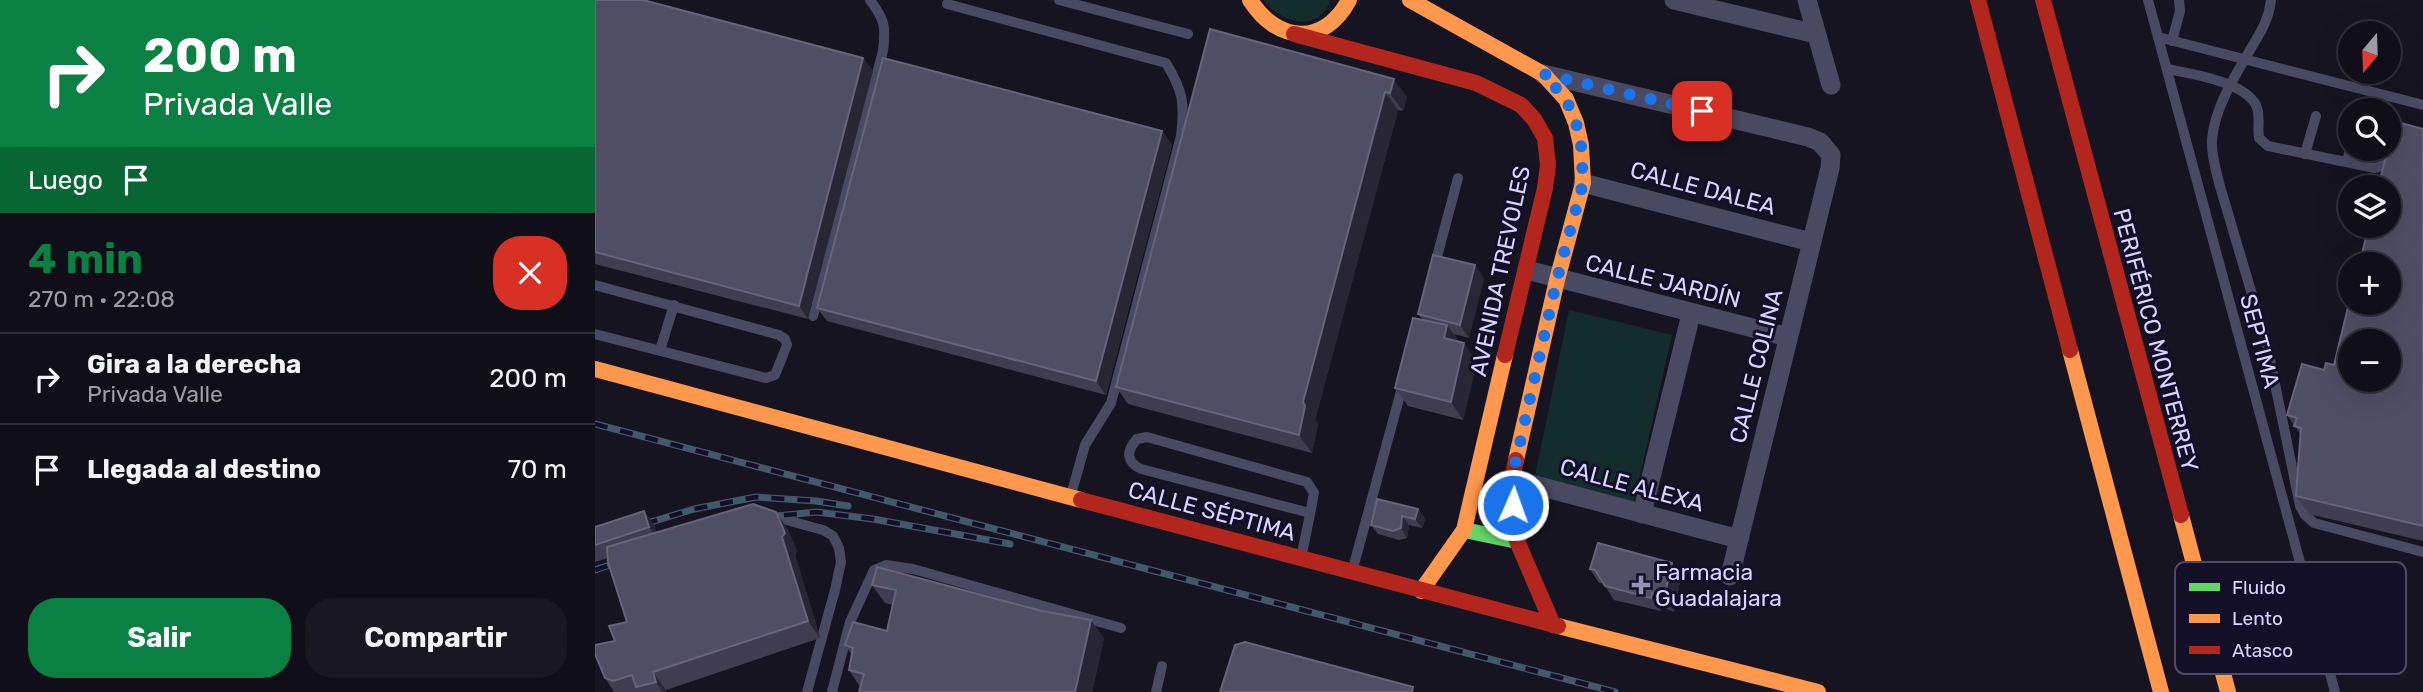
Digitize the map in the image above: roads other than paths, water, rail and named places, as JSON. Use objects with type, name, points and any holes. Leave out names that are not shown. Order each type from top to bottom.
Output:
[{"type":"main road","name":"AVENIDA TREVOLES","points":[[1250,0],[1261,18],[1276,29],[1476,83],[1521,105],[1534,119],[1545,138],[1548,165],[1545,188],[1464,530],[1421,592]]},
{"type":"main road","points":[[1294,34],[1320,31],[1341,16],[1349,0]]},
{"type":"main road","points":[[1410,0],[1543,74],[1566,99],[1576,123],[1581,145],[1583,183],[1557,279],[1512,478],[1517,541],[1553,625]]},
{"type":"main road","points":[[1978,0],[2161,692]]},
{"type":"main road","name":"PERIFÉRICO MONTERREY","points":[[2043,0],[2191,562]]},
{"type":"main road","name":"CALLE SÉPTIMA","points":[[595,369],[1421,592],[1818,692]]},
{"type":"main road","points":[[1464,530],[1517,541]]},
{"type":"main road","name":"PERIFÉRICO MONTERREY","points":[[2223,674],[2228,692]]},
{"type":"street","points":[[1674,0],[1706,4],[1816,34]]},
{"type":"street","points":[[1807,0],[1831,85]]},
{"type":"street","name":"CALLE COLINA","points":[[1543,74],[1808,137],[1820,142],[1831,155],[1730,576]]},
{"type":"street","name":"CALLE DALEA","points":[[1583,183],[1811,242]]},
{"type":"street","name":"CALLE JARDÍN","points":[[1527,271],[1788,337]]},
{"type":"street","points":[[1642,514],[1691,314]]},
{"type":"street","name":"CALLE ALEXA","points":[[1512,478],[1739,539]]},
{"type":"lane","points":[[813,316],[883,51],[883,16],[870,0]]},
{"type":"lane","points":[[1059,0],[1188,34]]},
{"type":"lane","name":"SEPTIMA","points":[[2148,0],[2300,562]]},
{"type":"lane","points":[[2172,41],[2180,11],[2179,0]]},
{"type":"lane","points":[[2271,0],[2269,18],[2218,115],[2212,139],[2213,159],[2267,345],[2300,506],[2314,523],[2423,552]]},
{"type":"lane","points":[[947,4],[1166,63],[1180,86],[1184,114],[1181,136],[1111,403],[1084,445],[1071,496]]},
{"type":"lane","points":[[2158,37],[2423,105]]},
{"type":"lane","points":[[2167,69],[2231,86],[2256,106],[2259,113],[2259,138],[2263,144],[2379,167],[2381,161]]},
{"type":"lane","points":[[2305,154],[2316,116]]},
{"type":"lane","points":[[1430,283],[1458,178]]},
{"type":"lane","points":[[595,285],[779,335],[785,339],[787,345],[778,369],[771,377],[760,377],[595,334]]},
{"type":"lane","points":[[660,350],[674,305]]},
{"type":"lane","points":[[1352,572],[1405,374]]},
{"type":"lane","points":[[1300,558],[1310,513],[1314,493],[1307,482],[1147,437],[1137,439],[1129,451],[1128,459],[1133,466],[1141,470],[1310,513]]},
{"type":"lane","points":[[762,514],[823,530],[833,536],[839,548],[841,562],[835,590],[807,692]]},
{"type":"lane","points":[[832,692],[850,622],[874,570],[886,565],[913,569],[1121,628]]},
{"type":"lane","points":[[1156,692],[1162,666]]},
{"type":"lane","name":"SEPTIMA","points":[[2330,674],[2335,692]]},
{"type":"railway","points":[[595,424],[1615,692]]},
{"type":"railway","points":[[595,539],[694,509],[756,497],[848,506]]},
{"type":"railway","points":[[758,518],[816,512],[873,519],[1010,544]]},
{"type":"railway","points":[[595,570],[628,559]]},
{"type":"place","name":"Farmacia Guadalajara","points":[[1641,585]]}]
